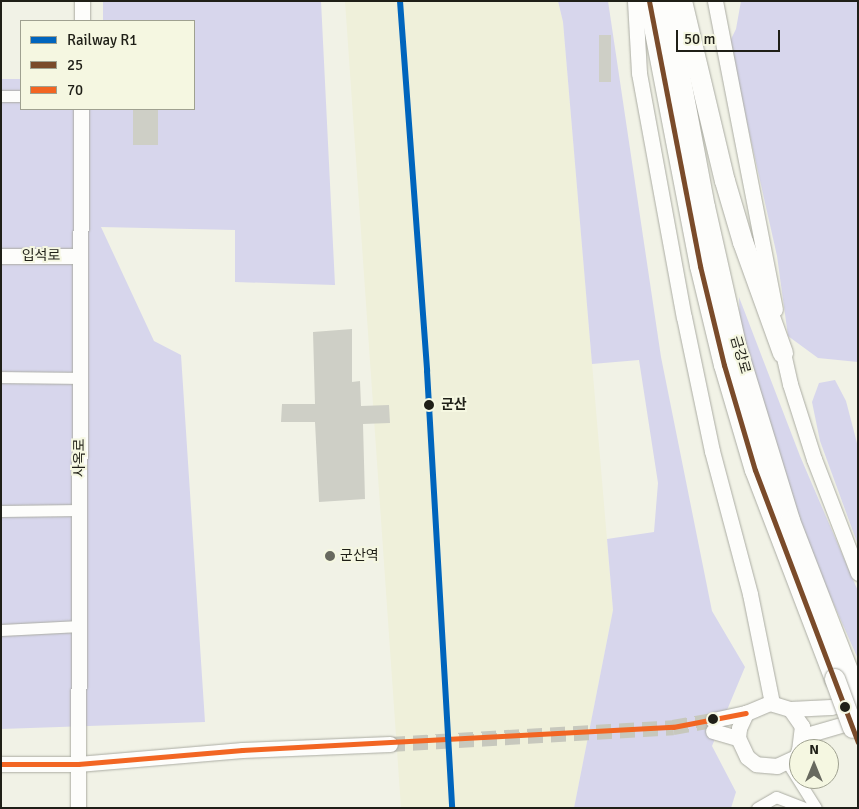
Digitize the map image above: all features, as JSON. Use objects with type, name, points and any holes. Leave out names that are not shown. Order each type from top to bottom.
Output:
[{"type":"highway","name":"금강로","points":[[649,1],[698,257],[724,365],[755,470],[842,676],[858,696]]},
{"type":"highway","name":"금강로","points":[[666,1],[705,207],[736,345],[790,521],[842,676],[856,730]]},
{"type":"highway","points":[[682,1],[725,181],[743,242],[783,354]]},
{"type":"street","points":[[82,1],[82,20]]},
{"type":"street","points":[[635,1],[639,73],[684,317],[712,451],[750,594],[772,703]]},
{"type":"street","points":[[714,1],[783,354],[814,459],[858,573]]},
{"type":"street","points":[[1,96],[20,96]]},
{"type":"street","name":"사옥로","points":[[78,808],[81,110]]},
{"type":"street","name":"입석로","points":[[1,256],[80,256]]},
{"type":"street","points":[[1,377],[80,378]]},
{"type":"street","points":[[1,510],[80,510]]},
{"type":"street","points":[[1,630],[80,626]]},
{"type":"street","points":[[738,738],[713,725],[746,713],[759,705],[772,703],[790,709],[832,707],[858,701]]},
{"type":"street","points":[[790,709],[802,726],[801,739]]},
{"type":"street","points":[[746,713],[739,728],[738,738],[748,757],[756,764],[772,767],[787,762],[789,759]]},
{"type":"street","points":[[822,739],[856,730]]},
{"type":"street","points":[[1,764],[78,764],[242,750],[390,744]]},
{"type":"street","points":[[787,762],[816,808]]},
{"type":"street","points":[[757,808],[776,797],[805,808]]},
{"type":"shaded area","points":[[103,1],[321,1],[335,285],[235,282],[235,230],[101,227],[154,341],[181,355],[205,722],[1,729],[1,79],[20,79],[20,110],[195,110],[195,20],[103,20]]},
{"type":"shaded area","points":[[345,1],[558,1],[563,22],[613,610],[574,808],[401,808]]},
{"type":"shaded area","points":[[558,1],[608,1],[661,357],[712,611],[745,667],[712,746],[736,792],[731,808],[574,808],[613,610],[607,539],[654,532],[658,483],[639,360],[592,364],[563,22]]},
{"type":"shaded area","points":[[741,1],[858,1],[858,362],[818,358],[788,336],[777,256],[729,43],[736,29]]},
{"type":"shaded area","points":[[739,297],[800,456],[858,591],[858,659],[809,548],[740,328]]},
{"type":"shaded area","points":[[835,380],[846,401],[858,447],[858,545],[820,441],[812,402],[819,383]]},
{"type":"building","points":[[599,35],[611,35],[611,82],[599,82]]},
{"type":"building","points":[[133,110],[158,110],[158,145],[133,145]]},
{"type":"building","points":[[352,329],[352,382],[360,381],[361,406],[389,405],[390,423],[363,424],[365,499],[319,502],[315,422],[281,422],[282,404],[315,404],[313,332]]},
{"type":"tunnel","points":[[390,744],[673,727],[713,720]]},
{"type":"rail line","name":"R1","points":[[400,1],[427,371],[452,808]]},
{"type":"transit line","name":"25","points":[[649,1],[700,266],[724,365],[755,470],[858,742]]},
{"type":"transit line","name":"70","points":[[1,764],[78,764],[242,750],[673,727],[746,713]]},
{"type":"place","name":"군산","points":[[429,405]]},
{"type":"place","name":"군산역","points":[[330,556]]}]
